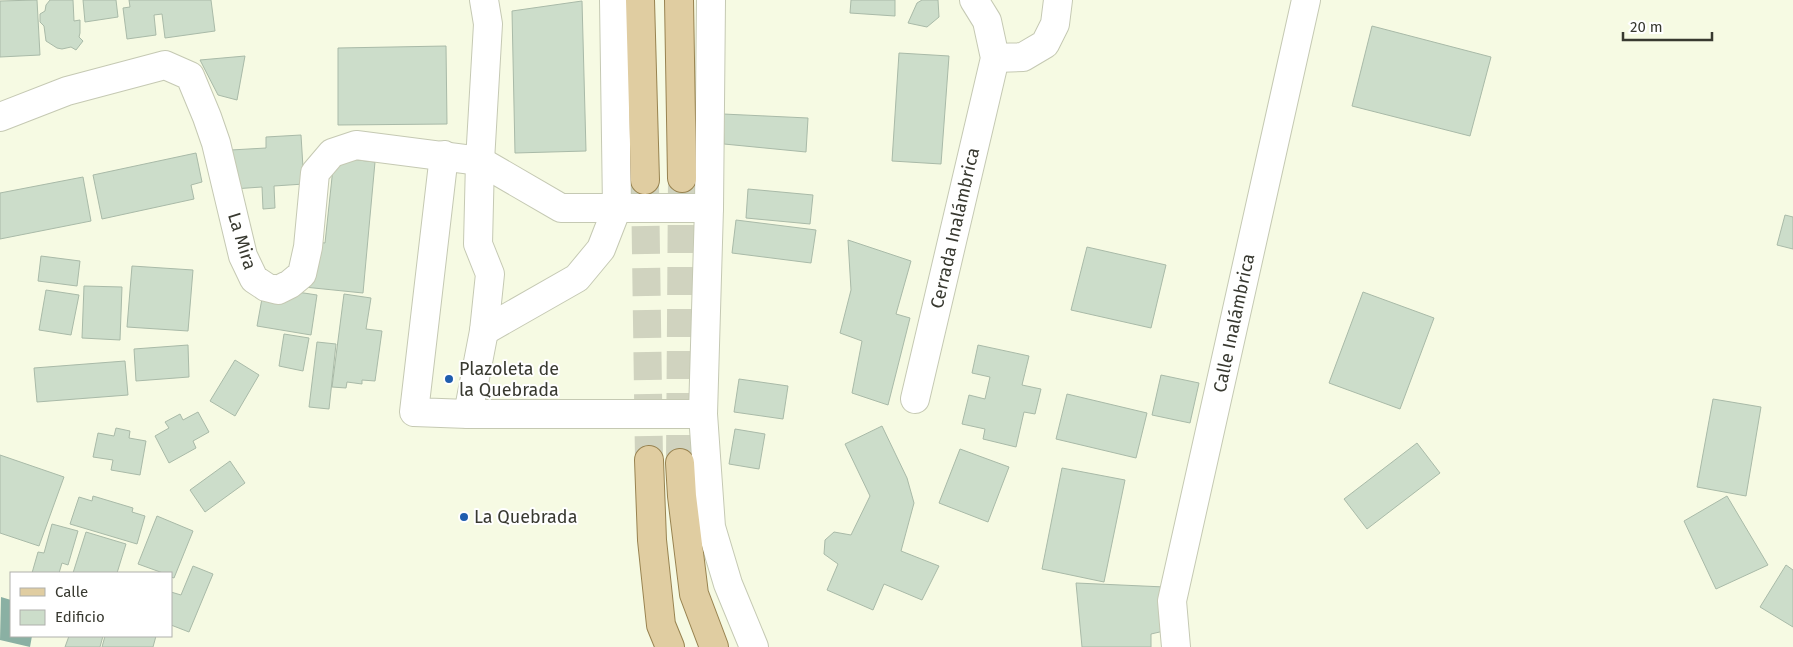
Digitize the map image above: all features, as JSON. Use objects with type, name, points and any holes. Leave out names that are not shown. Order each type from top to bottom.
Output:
[{"type":"main road","points":[[640,0],[645,180]]},
{"type":"main road","points":[[679,0],[682,178]]},
{"type":"main road","points":[[648,460],[652,540],[661,625],[670,647]]},
{"type":"main road","points":[[680,464],[694,594],[714,647]]},
{"type":"street","points":[[468,414],[484,331],[490,274],[478,244],[480,161],[488,24],[484,0]]},
{"type":"street","points":[[484,331],[577,278],[601,249],[617,208],[614,0]]},
{"type":"street","points":[[711,0],[709,208],[704,414],[711,527],[728,584],[754,647]]},
{"type":"street","points":[[974,0],[987,21],[995,58],[1023,57],[1045,44],[1055,24],[1058,0]]},
{"type":"street","name":"Calle Inalámbrica","points":[[1176,647],[1172,601],[1306,0]]},
{"type":"street","name":"Cerrada Inalámbrica","points":[[915,399],[995,58]]},
{"type":"street","name":"La Mira","points":[[0,117],[67,91],[165,65],[190,76],[216,143],[243,256],[254,279],[266,287],[278,290],[290,284],[302,274],[308,247],[315,173],[332,153],[356,145],[480,161]]},
{"type":"street","points":[[444,155],[414,412],[468,414],[704,414]]},
{"type":"street","points":[[480,161],[561,208],[709,208]]},
{"type":"water","points":[[1,597],[10,600],[10,637],[32,637],[30,647],[0,640]]},
{"type":"building","points":[[37,0],[40,55],[0,57],[0,1]]},
{"type":"building","points":[[50,0],[73,0],[74,21],[80,20],[79,37],[83,41],[76,50],[71,47],[57,48],[46,41],[44,26],[40,22],[40,14],[45,11],[46,5]]},
{"type":"building","points":[[83,0],[116,0],[118,17],[85,22]]},
{"type":"building","points":[[129,0],[211,0],[215,31],[165,38],[162,14],[154,15],[156,35],[127,39],[123,8],[130,7]]},
{"type":"building","points":[[851,0],[895,0],[895,16],[850,13]]},
{"type":"building","points":[[922,0],[938,0],[939,17],[927,27],[908,23],[917,3]]},
{"type":"building","points":[[582,1],[586,151],[515,153],[512,11]]},
{"type":"building","points":[[1372,26],[1491,57],[1470,136],[1352,106]]},
{"type":"building","points":[[446,46],[447,124],[338,125],[338,48]]},
{"type":"building","points":[[899,53],[949,56],[941,164],[892,161]]},
{"type":"building","points":[[245,56],[237,100],[218,95],[200,60]]},
{"type":"building","points":[[723,114],[808,118],[806,152],[724,144]]},
{"type":"building","points":[[301,135],[304,184],[274,186],[275,208],[263,209],[262,187],[233,189],[231,150],[266,148],[266,137]]},
{"type":"building","points":[[196,153],[202,182],[191,185],[194,199],[102,219],[93,175]]},
{"type":"building","points":[[350,159],[375,162],[363,293],[304,287],[308,241],[325,243],[333,168]]},
{"type":"building","points":[[83,177],[91,221],[0,239],[0,193]]},
{"type":"building","points":[[748,189],[813,195],[810,224],[746,218]]},
{"type":"building","points":[[1785,215],[1793,217],[1793,249],[1777,245]]},
{"type":"building","points":[[736,220],[816,230],[811,263],[732,253]]},
{"type":"building","points":[[848,240],[911,261],[896,314],[910,318],[888,405],[852,393],[862,341],[840,333],[851,290]]},
{"type":"building","points":[[1087,247],[1166,265],[1151,328],[1071,310]]},
{"type":"building","points":[[41,256],[80,261],[77,286],[38,281]]},
{"type":"building","points":[[132,266],[193,270],[188,331],[127,327]]},
{"type":"building","points":[[84,286],[122,287],[120,340],[82,338]]},
{"type":"building","points":[[46,290],[79,295],[71,335],[39,330]]},
{"type":"building","points":[[284,290],[317,295],[311,335],[257,326],[263,293]]},
{"type":"building","points":[[1363,292],[1434,318],[1400,409],[1329,383]]},
{"type":"building","points":[[344,294],[371,298],[366,329],[382,331],[375,381],[362,380],[362,384],[347,382],[346,388],[332,387]]},
{"type":"building","points":[[284,334],[309,338],[303,371],[279,366]]},
{"type":"building","points":[[317,342],[336,344],[329,409],[309,407]]},
{"type":"building","points":[[188,345],[189,377],[136,381],[134,349]]},
{"type":"building","points":[[978,345],[1029,356],[1022,385],[1041,389],[1035,414],[1024,412],[1016,447],[983,439],[985,429],[962,424],[969,395],[985,399],[990,377],[972,373]]},
{"type":"building","points":[[235,360],[259,375],[235,416],[210,401]]},
{"type":"building","points":[[125,361],[128,395],[37,402],[34,368]]},
{"type":"building","points":[[1161,375],[1199,383],[1190,423],[1152,415]]},
{"type":"building","points":[[739,379],[788,386],[783,419],[734,412]]},
{"type":"building","points":[[1067,394],[1147,413],[1136,458],[1056,439]]},
{"type":"building","points":[[1713,399],[1761,407],[1746,496],[1697,487]]},
{"type":"building","points":[[198,412],[209,432],[193,441],[196,448],[169,463],[155,436],[169,428],[165,422],[180,414],[183,420]]},
{"type":"building","points":[[882,426],[907,478],[914,503],[901,551],[939,566],[922,600],[884,584],[873,610],[827,590],[838,564],[824,554],[825,540],[834,532],[851,535],[870,496],[845,444]]},
{"type":"building","points":[[116,428],[130,431],[129,438],[146,441],[140,475],[111,470],[113,460],[93,457],[98,433],[114,436]]},
{"type":"building","points":[[735,429],[765,434],[759,469],[729,464]]},
{"type":"building","points":[[1417,443],[1440,473],[1367,529],[1344,499]]},
{"type":"building","points":[[960,449],[1009,467],[988,522],[939,503]]},
{"type":"building","points":[[0,455],[64,477],[39,546],[0,533]]},
{"type":"building","points":[[230,461],[245,483],[205,512],[190,490]]},
{"type":"building","points":[[1062,468],[1125,480],[1104,582],[1042,569]]},
{"type":"building","points":[[93,496],[133,508],[132,512],[145,516],[137,544],[70,524],[79,497],[92,501]]},
{"type":"building","points":[[1727,496],[1768,565],[1716,589],[1684,521]]},
{"type":"building","points":[[157,516],[193,531],[174,578],[172,577],[172,572],[160,572],[138,564]]},
{"type":"building","points":[[52,524],[78,531],[68,565],[62,563],[59,572],[32,572],[38,552],[44,553]]},
{"type":"building","points":[[86,532],[126,544],[117,572],[73,572]]},
{"type":"building","points":[[1786,565],[1793,570],[1793,627],[1760,607]]},
{"type":"building","points":[[193,566],[213,574],[189,632],[172,625],[172,592],[181,595]]},
{"type":"building","points":[[1076,583],[1165,587],[1164,631],[1151,634],[1151,647],[1082,647]]},
{"type":"building","points":[[69,637],[103,637],[100,647],[65,647]]},
{"type":"building","points":[[105,637],[156,637],[153,647],[102,647]]},
{"type":"tunnel","points":[[680,463],[682,178]]},
{"type":"tunnel","points":[[645,184],[649,460]]},
{"type":"place","name":"Plazoleta de la Quebrada","points":[[449,379]]},
{"type":"place","name":"La Quebrada","points":[[464,517]]}]
